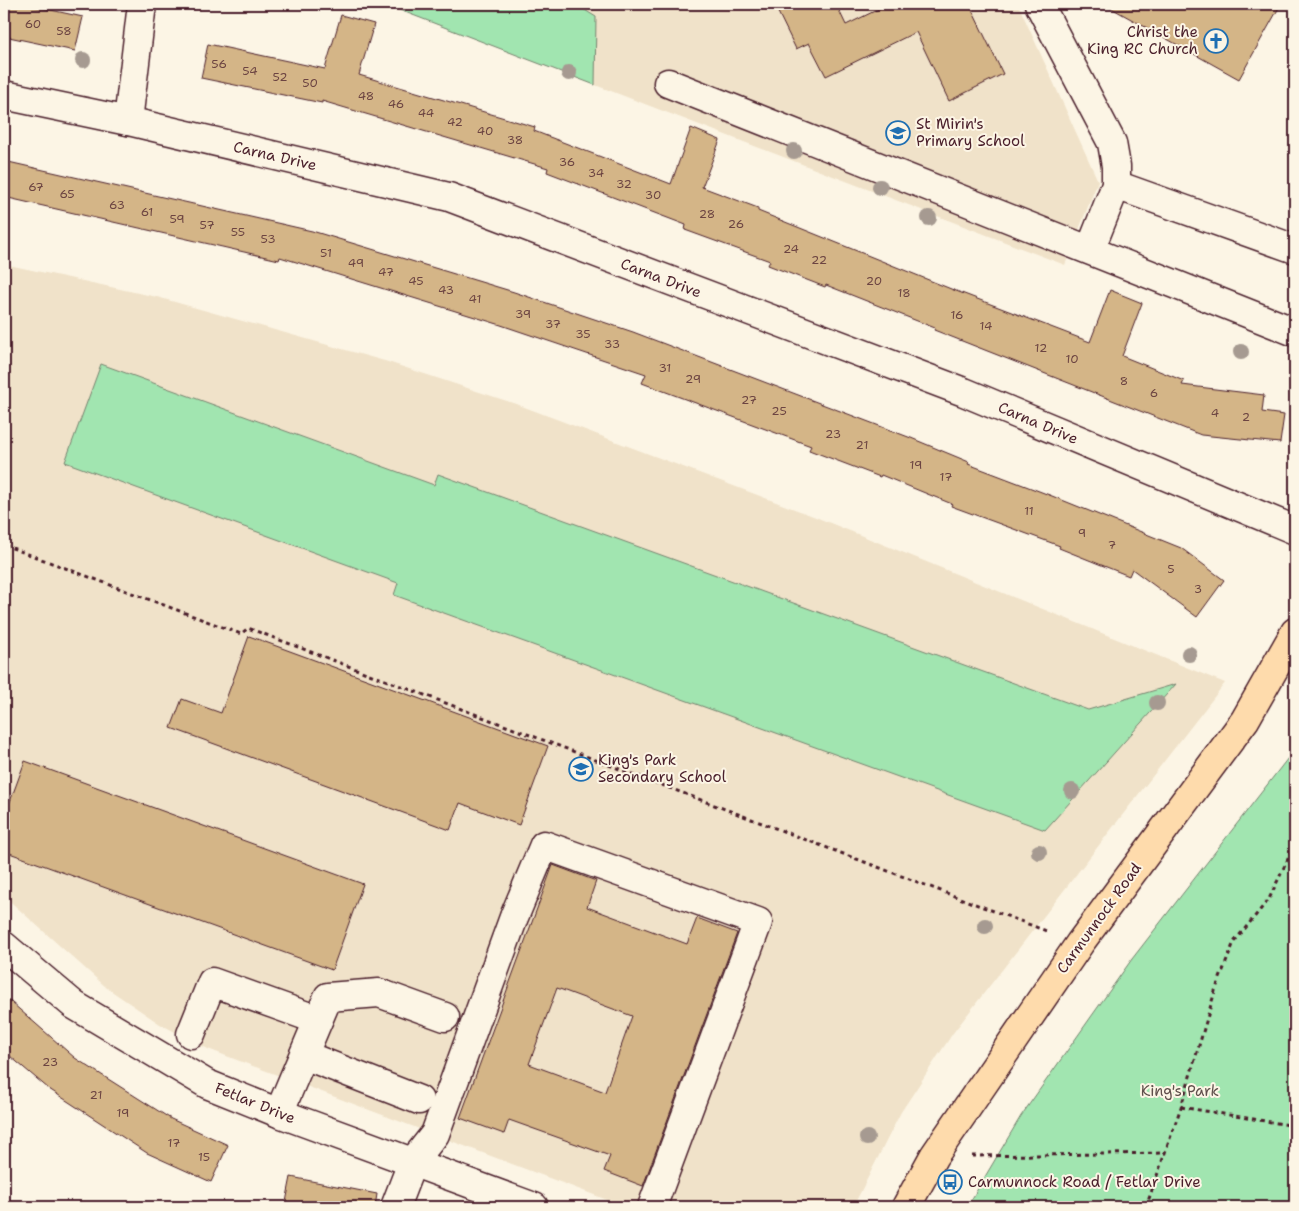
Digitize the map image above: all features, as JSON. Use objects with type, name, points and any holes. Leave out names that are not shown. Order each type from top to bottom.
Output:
[{"type":"main road","name":"Carmunnock Road","points":[[906,1207],[934,1156],[1080,943],[1245,720],[1295,632]]},
{"type":"street","points":[[128,121],[142,4]]},
{"type":"street","points":[[1039,4],[1112,143],[1116,166],[1116,185],[1090,250]]},
{"type":"street","points":[[668,82],[1295,332]]},
{"type":"street","name":"Carna Drive","points":[[4,95],[128,121],[449,197],[964,392],[1295,530]]},
{"type":"street","points":[[1116,185],[1295,249]]},
{"type":"street","points":[[395,1207],[412,1163],[435,1134],[514,916],[544,846],[758,922],[652,1207]]},
{"type":"street","name":"Fetlar Drive","points":[[4,946],[74,1005],[206,1084],[412,1163],[534,1207]]},
{"type":"street","points":[[191,1034],[212,982],[318,1020]]},
{"type":"street","points":[[279,1113],[328,997],[379,993],[445,1017]]},
{"type":"street","points":[[304,1055],[419,1100]]},
{"type":"path","points":[[4,545],[241,634],[248,628],[1080,943]]},
{"type":"path","points":[[1146,1207],[1181,1107],[1215,991],[1234,942],[1269,899],[1295,844]]},
{"type":"path","points":[[1181,1107],[1295,1126]]},
{"type":"path","points":[[934,1156],[1165,1153]]},
{"type":"shaded area","name":"St Mirin's Primary School","points":[[384,4],[1018,4],[1098,181],[1065,265]]},
{"type":"shaded area","name":"King's Park Secondary School","points":[[4,264],[157,297],[388,362],[519,405],[813,516],[1225,683],[953,1033],[901,1112],[853,1207],[626,1207],[208,1049],[160,1024],[107,988],[4,896]]},
{"type":"green space","points":[[384,4],[575,4],[596,17],[595,85]]},
{"type":"green space","points":[[101,364],[434,485],[438,474],[1088,710],[1176,684],[1045,830],[394,595],[398,583],[65,462]]},
{"type":"green space","name":"King's Park","points":[[1295,749],[1295,1207],[967,1207],[1021,1116],[1132,959]]},
{"type":"building","points":[[4,4],[23,4],[83,17],[75,51],[4,36]]},
{"type":"building","points":[[774,4],[836,4],[846,25],[889,4],[974,4],[970,6],[1003,74],[949,101],[916,32],[826,76],[809,43],[796,49]]},
{"type":"building","name":"Christ the King RC Church","points":[[1104,4],[1281,4],[1239,79]]},
{"type":"building","points":[[341,15],[374,24],[359,75],[535,127],[534,131],[671,184],[691,128],[720,140],[702,187],[758,208],[758,211],[951,289],[1090,342],[1110,290],[1142,303],[1122,356],[1184,381],[1182,385],[1264,395],[1262,412],[1284,415],[1280,443],[1201,435],[934,330],[935,328],[826,285],[825,287],[768,265],[770,261],[685,230],[686,225],[547,172],[548,168],[322,101],[322,103],[201,78],[208,44],[325,69]]},
{"type":"building","points":[[4,161],[312,231],[514,292],[633,332],[911,438],[969,462],[968,464],[1181,548],[1224,580],[1197,617],[1132,569],[1129,576],[1059,548],[1060,546],[951,506],[952,504],[881,475],[880,477],[809,450],[811,446],[642,383],[646,374],[501,325],[280,257],[279,260],[4,197]]},
{"type":"building","points":[[249,636],[548,746],[519,825],[460,803],[450,830],[171,728],[182,699],[221,713]]},
{"type":"building","points":[[25,761],[363,884],[332,970],[4,851],[4,818]]},
{"type":"building","points":[[553,865],[596,881],[587,907],[687,944],[697,918],[737,933],[643,1186],[604,1171],[610,1156],[509,1120],[504,1134],[460,1118]],"holes":[[[557,988],[632,1016],[605,1092],[529,1064]]]},
{"type":"building","points":[[4,996],[75,1058],[171,1119],[228,1145],[211,1182],[147,1153],[49,1089],[4,1051]]},
{"type":"building","points":[[291,1177],[377,1194],[375,1207],[285,1207]]},
{"type":"place","name":"Christ the King RC Church","points":[[1216,41]]},
{"type":"place","name":"St Mirin's Primary School","points":[[898,133]]},
{"type":"place","name":"King's Park Secondary School","points":[[581,769]]},
{"type":"place","name":"Carmunnock Road / Fetlar Drive","points":[[950,1182]]}]
